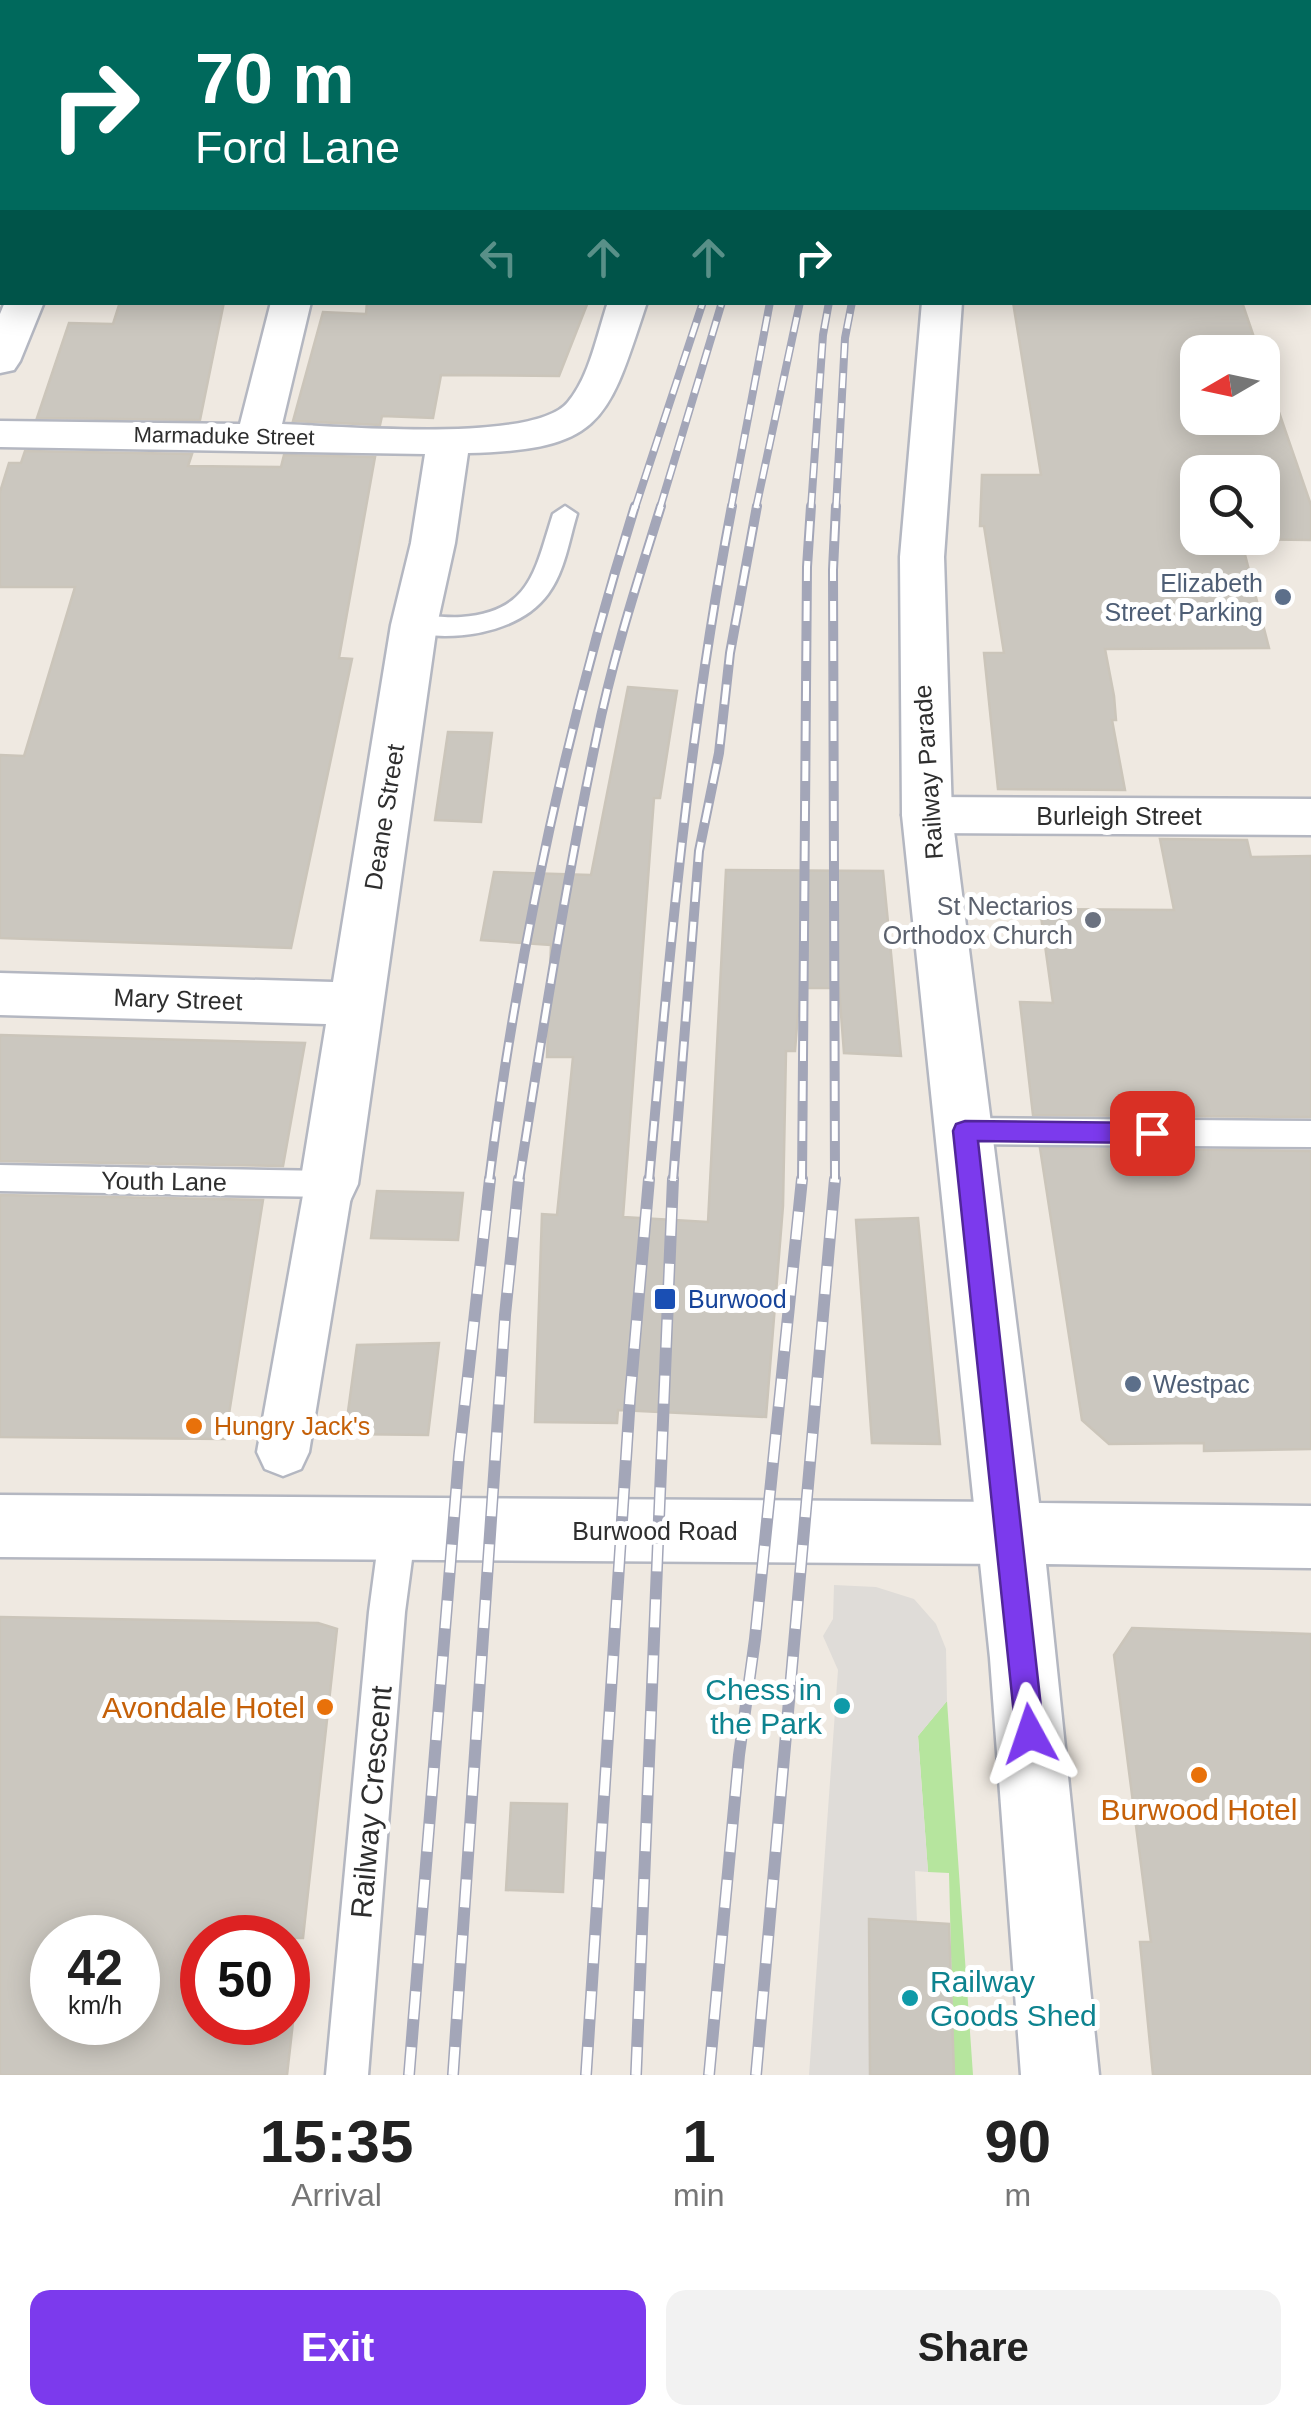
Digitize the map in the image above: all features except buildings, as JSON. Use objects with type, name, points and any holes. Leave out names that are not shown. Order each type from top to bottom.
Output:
[{"type":"street","points":[[0,362],[23,305]]},
{"type":"street","points":[[258,437],[290,305]]},
{"type":"street","points":[[449,439],[526,436],[559,428],[578,418],[595,393],[627,305]]},
{"type":"street","name":"Railway Parade","points":[[942,305],[922,557],[927,815],[1010,1533],[1060,2075]]},
{"type":"street","name":"Marmaduke Street","points":[[0,434],[449,439]]},
{"type":"street","name":"Deane Street","points":[[283,1452],[329,1184],[414,626],[433,543],[449,439]]},
{"type":"street","name":"Burleigh Street","points":[[927,815],[1311,817]]},
{"type":"street","name":"Mary Street","points":[[0,994],[355,1004]]},
{"type":"street","name":"Burwood Road","points":[[0,1526],[1311,1537]]},
{"type":"lane","points":[[414,626],[459,627],[502,618],[539,589],[565,514]]},
{"type":"lane","points":[[965,1131],[1311,1134]]},
{"type":"lane","name":"Youth Lane","points":[[0,1178],[329,1184]]},
{"type":"lane","name":"Railway Crescent","points":[[347,2075],[387,1612],[398,1529]]},
{"type":"green space","points":[[947,1701],[973,2075],[954,2075],[949,1873],[928,1872],[918,1736]]},
{"type":"shaded area","points":[[834,1585],[876,1587],[914,1599],[936,1624],[946,1649],[947,1701],[918,1736],[928,1872],[915,1871],[917,1922],[869,1919],[870,2075],[809,2075],[838,1670],[823,1636],[833,1619]]},
{"type":"railway","points":[[635,508],[702,305]]},
{"type":"railway","points":[[660,508],[721,305]]},
{"type":"railway","points":[[731,508],[769,305]]},
{"type":"railway","points":[[756,508],[799,305]]},
{"type":"railway","points":[[811,508],[828,305]]},
{"type":"railway","points":[[836,508],[845,338],[851,305]]},
{"type":"railway","points":[[489,1181],[514,1010],[547,840],[587,672],[635,506]]},
{"type":"railway","points":[[519,1181],[564,905],[596,740],[617,651],[661,506]]},
{"type":"railway","points":[[649,1181],[692,758],[732,506]]},
{"type":"railway","points":[[673,1181],[699,851],[719,753],[730,653],[757,506]]},
{"type":"railway","points":[[802,1181],[807,567],[811,506]]},
{"type":"railway","points":[[835,1179],[836,506]]},
{"type":"railway","points":[[409,2075],[459,1456],[490,1179]]},
{"type":"railway","points":[[453,2075],[505,1315],[519,1179]]},
{"type":"railway","points":[[586,2075],[630,1397],[649,1179]]},
{"type":"railway","points":[[636,2075],[673,1179]]},
{"type":"railway","points":[[709,2075],[739,1755],[755,1639],[802,1179]]},
{"type":"railway","points":[[756,2075],[835,1179]]},
{"type":"place","name":"Elizabeth Street Parking","points":[[1283,597]]},
{"type":"place","name":"St Nectarios Orthodox Church","points":[[1093,920]]},
{"type":"place","name":"Burwood","points":[[665,1299]]},
{"type":"place","name":"Westpac","points":[[1133,1384]]},
{"type":"place","name":"Hungry Jack's","points":[[194,1426]]},
{"type":"place","name":"Chess in the Park","points":[[842,1706]]},
{"type":"place","name":"Avondale Hotel","points":[[325,1707]]},
{"type":"place","name":"Burwood Hotel","points":[[1199,1775]]},
{"type":"place","name":"Railway Goods Shed","points":[[910,1998]]},
{"type":"route","points":[[1030,1734],[965,1131],[1152,1133]]}]
